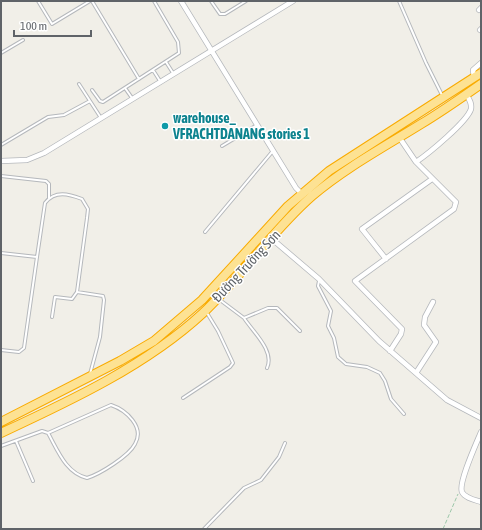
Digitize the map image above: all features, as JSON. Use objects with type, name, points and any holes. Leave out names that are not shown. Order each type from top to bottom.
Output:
[{"type":"highway","name":"Đường Trường Sơn","points":[[1,422],[89,377],[154,341],[188,313],[302,194],[351,156],[481,73]]},
{"type":"highway","name":"Đường Trường Sơn","points":[[1,433],[107,379],[147,357],[168,342],[218,298],[297,210],[324,186],[481,84]]},
{"type":"street","points":[[181,1],[296,188],[302,194]]},
{"type":"street","points":[[1,161],[27,160],[44,153],[293,1]]},
{"type":"street","points":[[474,78],[473,70],[481,63]]},
{"type":"street","points":[[416,162],[453,131],[470,110],[471,103],[466,94]]},
{"type":"street","points":[[390,351],[401,334],[402,329],[355,281],[454,210],[456,202],[416,162],[399,137]]},
{"type":"street","points":[[386,259],[362,229],[432,179]]},
{"type":"street","points":[[272,239],[319,279],[390,351],[447,400],[481,418]]},
{"type":"street","points":[[416,373],[436,342],[424,325],[425,317],[433,302]]},
{"type":"street","points":[[481,432],[461,488],[462,493],[466,496],[481,502]]},
{"type":"lane","points":[[38,1],[52,24],[91,1],[139,79]]},
{"type":"lane","points":[[92,90],[100,102],[103,102],[179,53],[178,42],[154,1]]},
{"type":"lane","points":[[211,1],[220,14],[225,14],[246,1]]},
{"type":"lane","points":[[399,1],[426,64],[443,98]]},
{"type":"lane","points":[[1,53],[23,40]]},
{"type":"lane","points":[[166,62],[173,73]]},
{"type":"lane","points":[[153,70],[160,81]]},
{"type":"lane","points":[[79,84],[101,118]]},
{"type":"lane","points":[[125,88],[132,99]]},
{"type":"lane","points":[[1,145],[48,117],[64,115],[90,101]]},
{"type":"lane","points":[[222,146],[257,125]]},
{"type":"lane","points":[[205,232],[273,151]]},
{"type":"lane","points":[[1,176],[46,181],[49,184],[49,198],[46,203],[24,348],[19,352],[1,350]]},
{"type":"lane","points":[[49,198],[55,195],[74,196],[82,199],[88,209],[76,296],[72,299],[55,297],[52,317]]},
{"type":"lane","points":[[1,252],[37,257]]},
{"type":"lane","points":[[319,279],[318,286],[331,312],[327,322],[334,338],[338,357],[346,364],[367,367],[380,373],[385,381],[391,399],[404,414]]},
{"type":"lane","points":[[77,292],[103,296],[100,337],[89,377]]},
{"type":"lane","points":[[218,298],[244,318],[268,352],[270,362],[267,368]]},
{"type":"lane","points":[[244,318],[268,308],[277,308],[300,331]]},
{"type":"lane","points":[[183,398],[230,367],[233,363],[218,331],[205,310]]},
{"type":"lane","points":[[1,446],[42,431],[48,433],[67,466],[79,476],[87,478],[111,465],[129,452],[135,445],[138,437],[137,427],[131,418],[120,408],[111,405],[48,433]]},
{"type":"lane","points":[[16,441],[33,481]]},
{"type":"lane","points":[[204,529],[233,497],[244,488],[261,480],[279,457],[285,443]]},
{"type":"path","points":[[443,529],[455,498],[461,488]]},
{"type":"place","name":"warehouse_ VFRACHTDANANG stories 1","points":[[165,126]]}]
